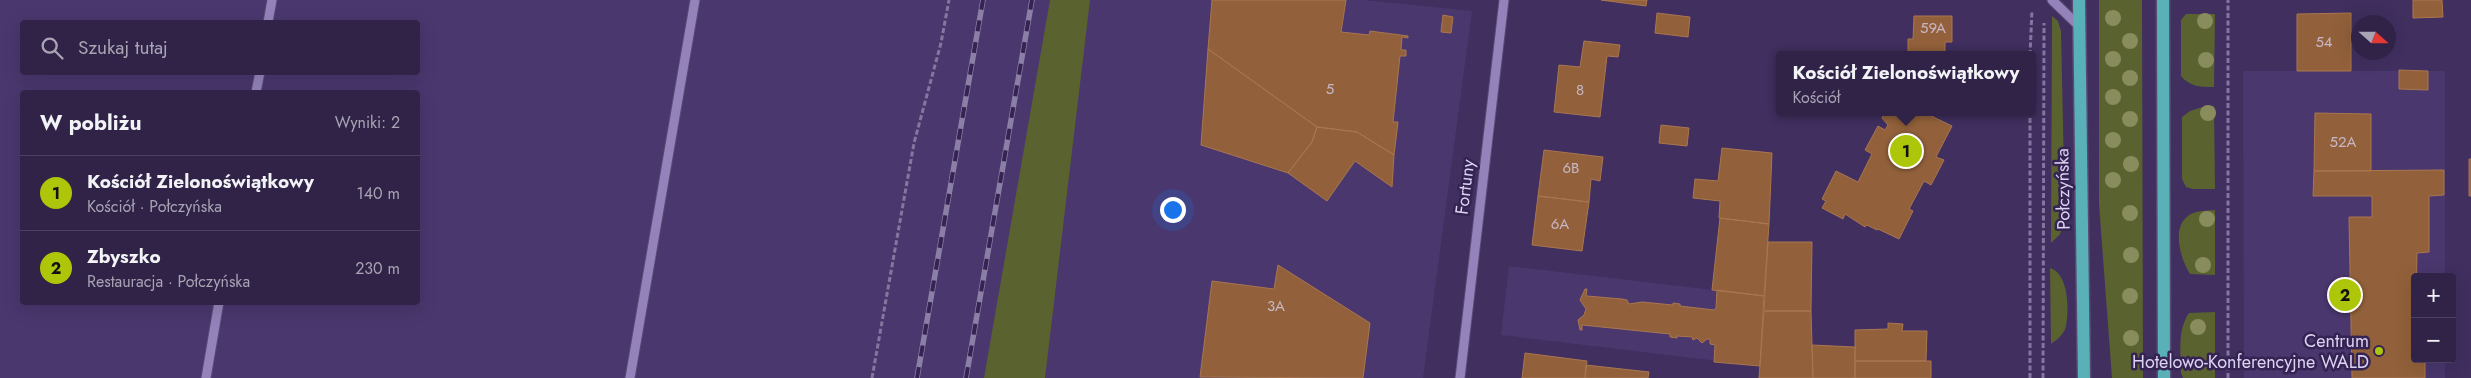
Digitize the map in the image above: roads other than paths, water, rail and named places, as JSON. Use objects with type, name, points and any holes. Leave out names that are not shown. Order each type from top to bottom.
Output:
[{"type":"main road","name":"Połczyńska","points":[[2080,0],[2084,378]]},
{"type":"main road","points":[[2163,0],[2164,378]]},
{"type":"street","points":[[268,20],[272,0]]},
{"type":"street","points":[[630,378],[695,0]]},
{"type":"street","name":"Fortuny","points":[[1460,378],[1504,0]]},
{"type":"street","points":[[2052,0],[2079,26]]},
{"type":"street","points":[[256,90],[259,75]]},
{"type":"street","points":[[206,378],[218,305]]},
{"type":"railway","points":[[917,378],[983,0]]},
{"type":"railway","points":[[966,378],[1032,0]]},
{"type":"place","name":"Kościół Zielonoświątkowy","points":[[1906,151]]},
{"type":"place","name":"Zbyszko","points":[[2345,295]]},
{"type":"place","name":"Centrum Hotelowo-Konferencyjne WALD","points":[[2379,351]]}]
